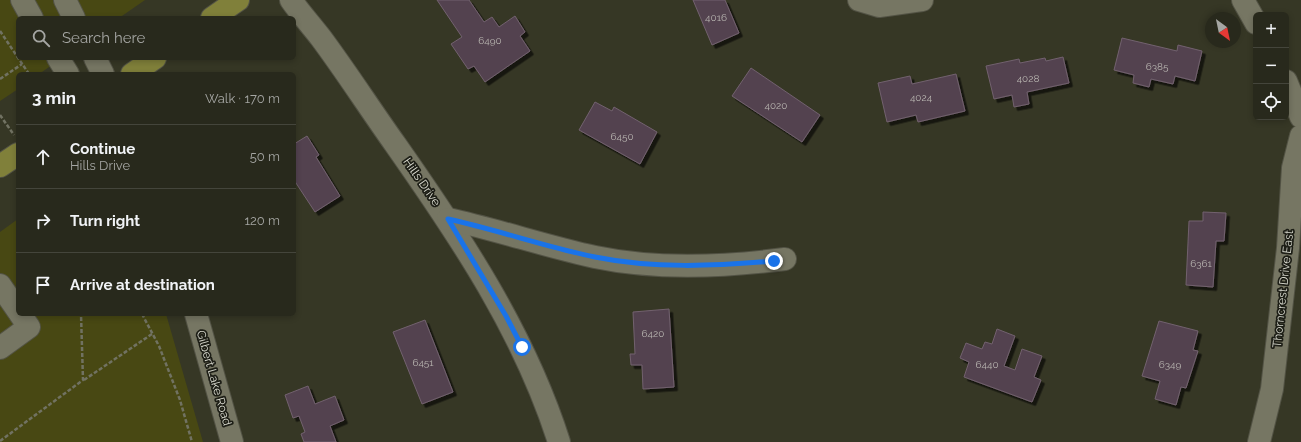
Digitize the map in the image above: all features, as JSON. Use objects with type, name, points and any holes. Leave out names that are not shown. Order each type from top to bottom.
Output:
[{"type":"main road","points":[[215,16],[238,0]]},
{"type":"main road","points":[[135,72],[152,60]]},
{"type":"main road","points":[[0,166],[16,155]]},
{"type":"street","points":[[22,0],[31,16]]},
{"type":"street","points":[[65,0],[73,16]]},
{"type":"street","name":"Hills Drive","points":[[291,0],[321,38],[448,219],[510,323],[534,375],[560,442]]},
{"type":"street","points":[[859,0],[879,6],[922,0]]},
{"type":"street","points":[[1243,0],[1253,18]]},
{"type":"street","points":[[59,60],[67,72]]},
{"type":"street","points":[[96,60],[102,72]]},
{"type":"street","points":[[1287,84],[1301,117]]},
{"type":"street","name":"Thorncrest Drive East","points":[[1259,442],[1272,389],[1295,246],[1293,168],[1301,136]]},
{"type":"street","points":[[448,219],[482,226],[530,242],[621,261],[691,266],[785,259]]},
{"type":"street","points":[[0,285],[16,308]]},
{"type":"street","points":[[0,348],[29,327],[21,316]]},
{"type":"street","name":"Gilbert Lake Road","points":[[197,316],[232,442]]},
{"type":"path","points":[[0,31],[16,55]]},
{"type":"path","points":[[19,60],[28,72]]},
{"type":"path","points":[[0,79],[22,64]]},
{"type":"path","points":[[0,115],[16,137]]},
{"type":"path","points":[[81,316],[84,380]]},
{"type":"path","points":[[143,316],[159,346],[180,400],[192,442]]},
{"type":"path","points":[[0,441],[84,380],[152,334]]},
{"type":"shaded area","points":[[0,0],[145,0],[122,16],[16,16],[16,60],[59,60],[42,72],[16,72],[16,90],[0,101]]},
{"type":"shaded area","points":[[16,220],[16,316],[167,316],[203,442],[0,442],[0,232]]},
{"type":"building","points":[[437,0],[469,0],[484,22],[492,17],[499,27],[515,16],[525,32],[520,36],[530,51],[485,82],[474,66],[468,69],[451,44],[462,37]]},
{"type":"building","points":[[693,0],[725,0],[739,33],[712,45]]},
{"type":"building","points":[[1122,38],[1177,51],[1178,45],[1202,51],[1195,81],[1175,76],[1173,84],[1151,79],[1149,87],[1133,83],[1134,75],[1114,70]]},
{"type":"building","points":[[1063,57],[1069,83],[1027,92],[1029,104],[1014,107],[1012,95],[994,99],[986,66],[1019,59],[1020,63],[1045,58],[1046,61]]},
{"type":"building","points":[[751,68],[820,115],[802,142],[732,96]]},
{"type":"building","points":[[956,74],[965,111],[918,122],[916,115],[887,122],[878,83],[910,76],[912,84]]},
{"type":"building","points":[[595,102],[612,111],[614,107],[657,132],[640,164],[579,130]]},
{"type":"building","points":[[307,136],[319,155],[316,157],[340,196],[315,212],[296,183],[296,143]]},
{"type":"building","points":[[1203,212],[1226,213],[1224,241],[1216,241],[1213,287],[1186,285],[1189,221],[1203,221]]},
{"type":"building","points":[[669,309],[674,387],[643,389],[642,365],[631,365],[630,354],[635,354],[633,312]]},
{"type":"building","points":[[425,320],[453,392],[422,404],[393,332]]},
{"type":"building","points":[[1159,321],[1198,331],[1193,350],[1198,351],[1186,388],[1181,387],[1176,405],[1155,399],[1160,381],[1142,376]]},
{"type":"building","points":[[997,329],[1015,336],[1004,366],[1015,370],[1022,349],[1042,356],[1034,377],[1041,380],[1032,402],[964,377],[969,362],[960,358],[966,343],[982,349],[985,342],[992,344]]},
{"type":"building","points":[[308,386],[315,404],[335,396],[344,420],[330,426],[336,442],[304,442],[301,434],[305,432],[299,416],[293,418],[285,395]]},
{"type":"route","points":[[522,347],[506,316],[448,219],[482,226],[530,242],[596,257],[644,264],[691,266],[774,261]]}]
